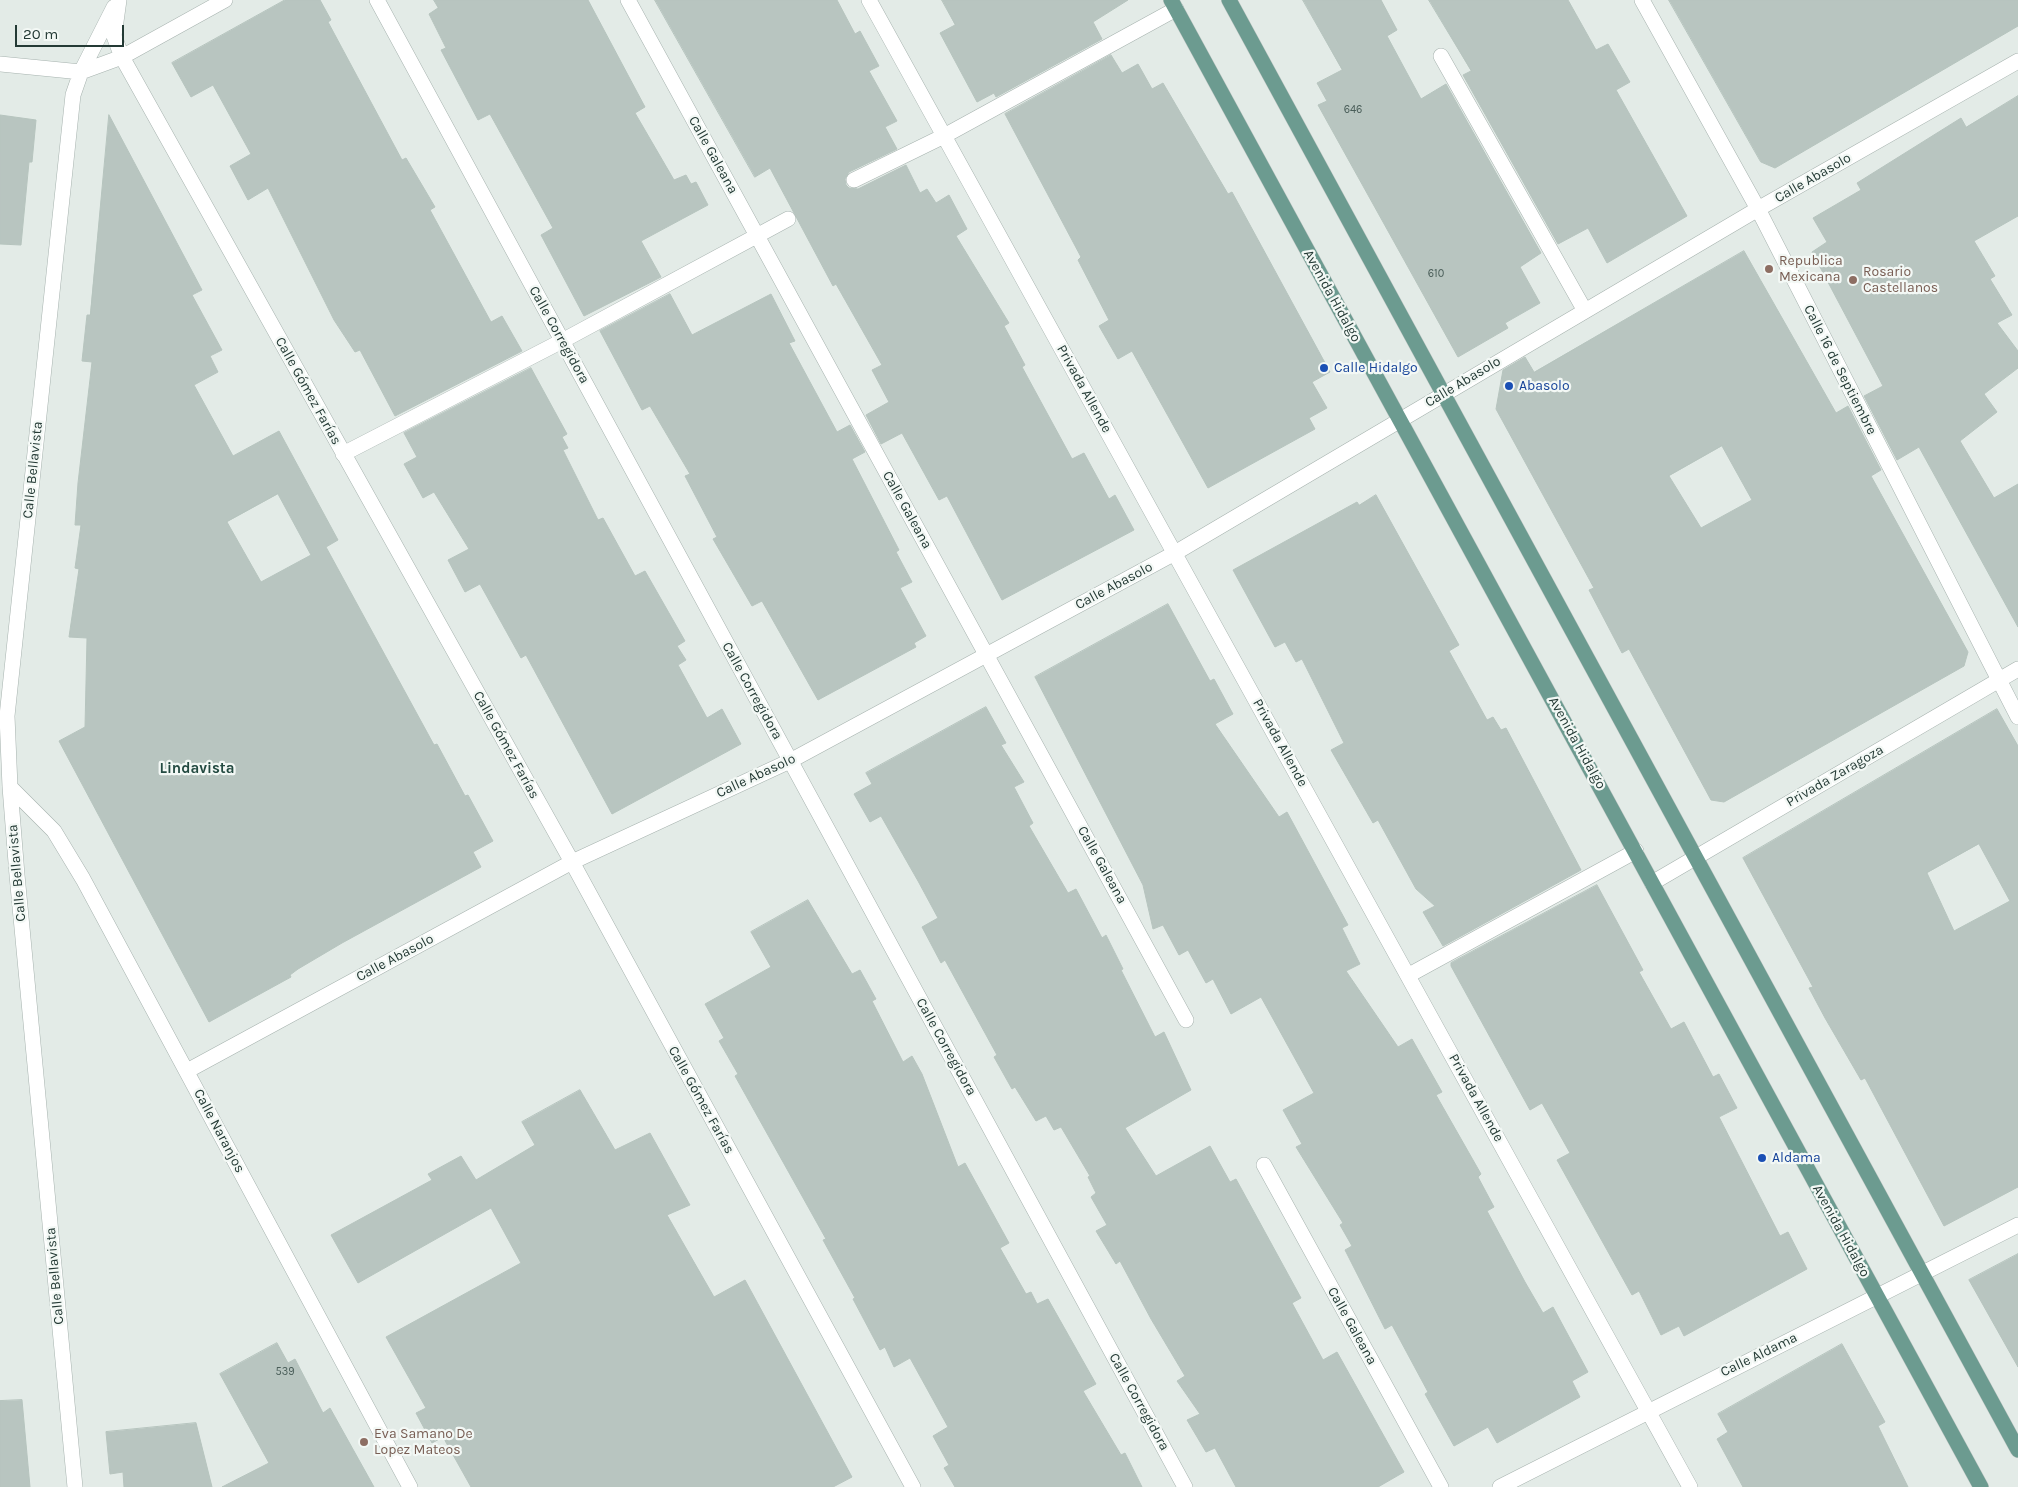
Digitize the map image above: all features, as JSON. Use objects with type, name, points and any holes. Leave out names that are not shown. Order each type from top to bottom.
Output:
[{"type":"main road","points":[[1229,0],[2018,1450]]},
{"type":"main road","name":"Avenida Hidalgo","points":[[1173,4],[1981,1487]]},
{"type":"street","name":"Calle Gómez Farías","points":[[118,0],[114,36],[122,57],[572,862],[913,1487]]},
{"type":"street","name":"Calle Bellavista","points":[[75,1487],[10,787],[7,716],[73,95],[81,72],[118,0]]},
{"type":"street","points":[[0,64],[81,72],[122,57],[225,0]]},
{"type":"street","name":"Calle Corregidora","points":[[377,0],[1185,1487]]},
{"type":"street","name":"Calle Galeana","points":[[628,0],[1186,1020]]},
{"type":"street","name":"Privada Allende","points":[[869,0],[1690,1487]]},
{"type":"street","name":"Calle 16 de Septiembre","points":[[1642,0],[1758,209],[1997,681],[2018,718]]},
{"type":"street","points":[[854,180],[944,136],[1173,4]]},
{"type":"street","points":[[1441,56],[1585,310]]},
{"type":"street","name":"Calle Abasolo","points":[[187,1071],[572,862],[790,761],[1174,554],[1443,393],[1758,209],[2018,62]]},
{"type":"street","points":[[343,454],[562,341],[788,218]]},
{"type":"street","name":"Privada Zaragoza","points":[[1652,883],[2018,669]]},
{"type":"street","name":"Calle Naranjos","points":[[10,787],[54,831],[84,879],[410,1487]]},
{"type":"street","points":[[1409,975],[1636,851]]},
{"type":"street","name":"Calle Galeana","points":[[1264,1165],[1441,1487]]},
{"type":"street","name":"Calle Aldama","points":[[1500,1487],[2018,1225]]},
{"type":"building","points":[[285,0],[320,0],[331,20],[328,22],[402,160],[406,158],[435,207],[430,210],[491,322],[502,316],[522,351],[395,416],[360,350],[355,352],[334,320],[268,188],[248,200],[230,166],[251,154],[213,85],[191,97],[172,63]]},
{"type":"building","points":[[434,0],[588,0],[645,107],[635,113],[674,180],[686,175],[691,184],[696,182],[708,205],[641,241],[661,277],[584,316],[541,235],[553,228],[490,114],[478,120],[441,50],[446,48],[429,14],[438,8]]},
{"type":"building","points":[[655,0],[837,0],[855,34],[860,31],[879,66],[869,71],[897,121],[885,127],[897,149],[849,172],[845,179],[846,185],[849,188],[858,189],[906,165],[920,193],[927,189],[936,203],[949,195],[967,229],[956,236],[1009,323],[1004,326],[1025,365],[1022,367],[1072,459],[1084,453],[1109,499],[1115,495],[1134,530],[1002,600],[947,496],[939,500],[902,433],[881,444],[866,415],[889,402],[872,370],[882,365],[836,284],[833,286],[770,168],[755,177]]},
{"type":"building","points":[[942,0],[1128,0],[1093,22],[1102,39],[996,97],[994,93],[977,102],[940,33],[955,25]]},
{"type":"building","points":[[1303,0],[1381,0],[1397,30],[1387,36],[1421,99],[1446,84],[1541,253],[1520,267],[1540,303],[1505,323],[1508,328],[1458,357],[1318,105],[1327,101],[1317,83],[1342,70]]},
{"type":"building","points":[[1429,0],[1568,0],[1596,50],[1608,44],[1630,82],[1616,90],[1687,216],[1607,263],[1588,228],[1558,244],[1463,75],[1471,71]]},
{"type":"building","points":[[1669,0],[2018,0],[2018,26],[1775,168],[1761,162]]},
{"type":"building","points":[[1111,55],[1122,73],[1138,64],[1152,89],[1163,83],[1228,194],[1232,192],[1330,372],[1312,382],[1327,408],[1309,418],[1315,429],[1208,488],[1132,351],[1118,359],[1099,326],[1109,320],[1078,260],[1081,257],[1005,114]]},
{"type":"building","points":[[2018,96],[2018,216],[1974,241],[1995,276],[1990,279],[2012,315],[1997,323],[2018,351],[2018,368],[1984,394],[1997,412],[1960,441],[1994,498],[2018,484],[2018,627],[1919,447],[1897,460],[1864,396],[1883,386],[1812,252],[1827,242],[1813,218],[1861,190],[1857,183],[1961,118],[1966,127]]},
{"type":"building","points":[[0,115],[36,120],[32,162],[29,162],[21,245],[0,244]]},
{"type":"building","points":[[109,115],[202,290],[192,295],[222,350],[210,356],[218,372],[194,385],[233,456],[279,431],[338,540],[326,547],[434,745],[437,744],[465,796],[468,795],[493,841],[473,852],[481,867],[342,943],[298,969],[290,975],[291,977],[209,1022],[59,741],[85,727],[87,638],[69,637],[79,569],[75,568],[81,525],[75,525],[92,362],[82,361],[87,315],[90,315]],"holes":[[[278,494],[311,555],[261,582],[227,522]]]},
{"type":"building","points":[[1744,251],[1836,413],[1848,406],[1881,470],[1871,476],[1968,652],[1964,666],[1724,802],[1711,800],[1629,649],[1622,653],[1589,590],[1594,588],[1496,409],[1503,370],[1525,357],[1534,372]],"holes":[[[1722,446],[1752,500],[1701,528],[1669,476]]]},
{"type":"building","points":[[670,294],[692,335],[771,294],[795,341],[789,343],[837,432],[850,425],[865,452],[852,459],[899,550],[896,552],[912,582],[900,588],[926,636],[914,643],[916,647],[818,700],[762,601],[752,606],[713,539],[717,537],[685,476],[690,474],[650,406],[642,410],[600,331]]},
{"type":"building","points":[[531,368],[567,434],[562,437],[568,448],[563,450],[598,520],[603,518],[635,576],[645,571],[685,641],[677,646],[686,660],[678,665],[707,718],[722,709],[741,744],[612,814],[526,655],[521,658],[480,584],[465,592],[448,560],[469,549],[434,492],[423,498],[404,464],[417,457],[404,433]]},
{"type":"building","points":[[1376,495],[1459,645],[1449,651],[1487,720],[1493,717],[1501,730],[1506,728],[1581,870],[1443,946],[1423,912],[1435,906],[1416,889],[1378,820],[1373,823],[1331,750],[1344,743],[1302,659],[1296,662],[1285,642],[1275,647],[1233,570],[1357,502],[1359,505]]},
{"type":"building","points":[[1168,604],[1210,681],[1214,679],[1233,714],[1215,724],[1279,817],[1287,812],[1348,925],[1342,928],[1360,964],[1346,971],[1398,1047],[1412,1039],[1442,1092],[1436,1095],[1481,1174],[1478,1177],[1494,1207],[1487,1211],[1543,1313],[1553,1307],[1588,1372],[1572,1381],[1580,1397],[1497,1443],[1488,1427],[1454,1446],[1425,1394],[1428,1392],[1392,1325],[1385,1329],[1345,1250],[1352,1246],[1340,1225],[1343,1223],[1296,1147],[1302,1144],[1283,1110],[1314,1093],[1261,997],[1231,1014],[1213,979],[1206,983],[1188,950],[1179,955],[1163,925],[1153,929],[1143,885],[1035,677]]},
{"type":"building","points":[[986,707],[1006,743],[1001,745],[1024,782],[1014,787],[1033,823],[1029,826],[1068,893],[1076,889],[1102,938],[1106,935],[1123,969],[1121,970],[1155,1037],[1164,1032],[1191,1090],[1125,1128],[1156,1176],[1210,1146],[1230,1182],[1236,1179],[1301,1298],[1292,1303],[1323,1360],[1337,1352],[1404,1472],[1378,1487],[1236,1487],[1215,1448],[1206,1452],[1187,1420],[1200,1414],[1177,1381],[1185,1376],[1151,1319],[1120,1261],[1116,1264],[1096,1231],[1107,1225],[1091,1197],[1096,1193],[1088,1177],[1090,1176],[1061,1127],[1054,1130],[1046,1116],[1036,1121],[1015,1087],[1012,1089],[994,1057],[997,1055],[945,960],[941,963],[922,927],[938,918],[881,816],[870,822],[854,794],[872,784],[866,773]]},
{"type":"building","points":[[1997,709],[2018,746],[2018,1187],[1944,1226],[1865,1078],[1861,1080],[1825,1018],[1809,988],[1813,987],[1743,858]],"holes":[[[1979,844],[2010,901],[1954,931],[1927,873]]]},
{"type":"building","points":[[1597,885],[1643,970],[1639,972],[1671,1029],[1684,1022],[1713,1077],[1719,1074],[1737,1108],[1719,1117],[1780,1236],[1788,1232],[1807,1269],[1684,1336],[1679,1326],[1661,1335],[1639,1291],[1632,1295],[1557,1160],[1570,1153],[1542,1103],[1530,1110],[1451,966],[1451,963]]},
{"type":"building","points":[[808,900],[852,974],[860,970],[876,999],[872,1001],[903,1062],[912,1056],[922,1074],[958,1167],[965,1163],[1009,1243],[1000,1248],[1026,1294],[1031,1292],[1037,1304],[1048,1299],[1096,1384],[1083,1391],[1121,1455],[1125,1453],[1142,1487],[955,1487],[944,1468],[949,1465],[933,1436],[948,1427],[910,1358],[894,1367],[885,1347],[880,1350],[853,1299],[855,1298],[823,1240],[826,1239],[735,1076],[738,1074],[719,1041],[724,1038],[705,1004],[771,967],[751,932]]},
{"type":"building","points":[[580,1090],[615,1150],[650,1133],[690,1205],[667,1215],[714,1297],[745,1280],[852,1477],[833,1487],[471,1487],[443,1437],[432,1443],[416,1413],[426,1408],[386,1337],[521,1263],[491,1208],[358,1283],[331,1235],[432,1180],[428,1174],[461,1156],[476,1180],[535,1145],[522,1122]]},
{"type":"building","points":[[2018,1254],[2018,1367],[1969,1280]]},
{"type":"building","points":[[277,1343],[288,1363],[295,1359],[323,1413],[330,1408],[374,1487],[222,1487],[269,1463],[220,1374]]},
{"type":"building","points":[[1842,1344],[1885,1422],[1878,1426],[1908,1487],[1743,1487],[1717,1439],[1728,1432],[1718,1414]]},
{"type":"building","points":[[22,1400],[30,1487],[0,1487],[0,1401]]},
{"type":"building","points":[[196,1423],[212,1487],[124,1487],[123,1472],[110,1474],[106,1432]]},
{"type":"place","name":"Republica Mexicana","points":[[1769,269]]},
{"type":"place","name":"Rosario Castellanos","points":[[1853,280]]},
{"type":"place","name":"Calle Hidalgo","points":[[1324,368]]},
{"type":"place","name":"Abasolo","points":[[1509,386]]},
{"type":"place","name":"Aldama","points":[[1762,1158]]},
{"type":"place","name":"Eva Samano De Lopez Mateos","points":[[364,1442]]},
{"type":"district","name":"Lindavista","points":[[197,769]]}]
